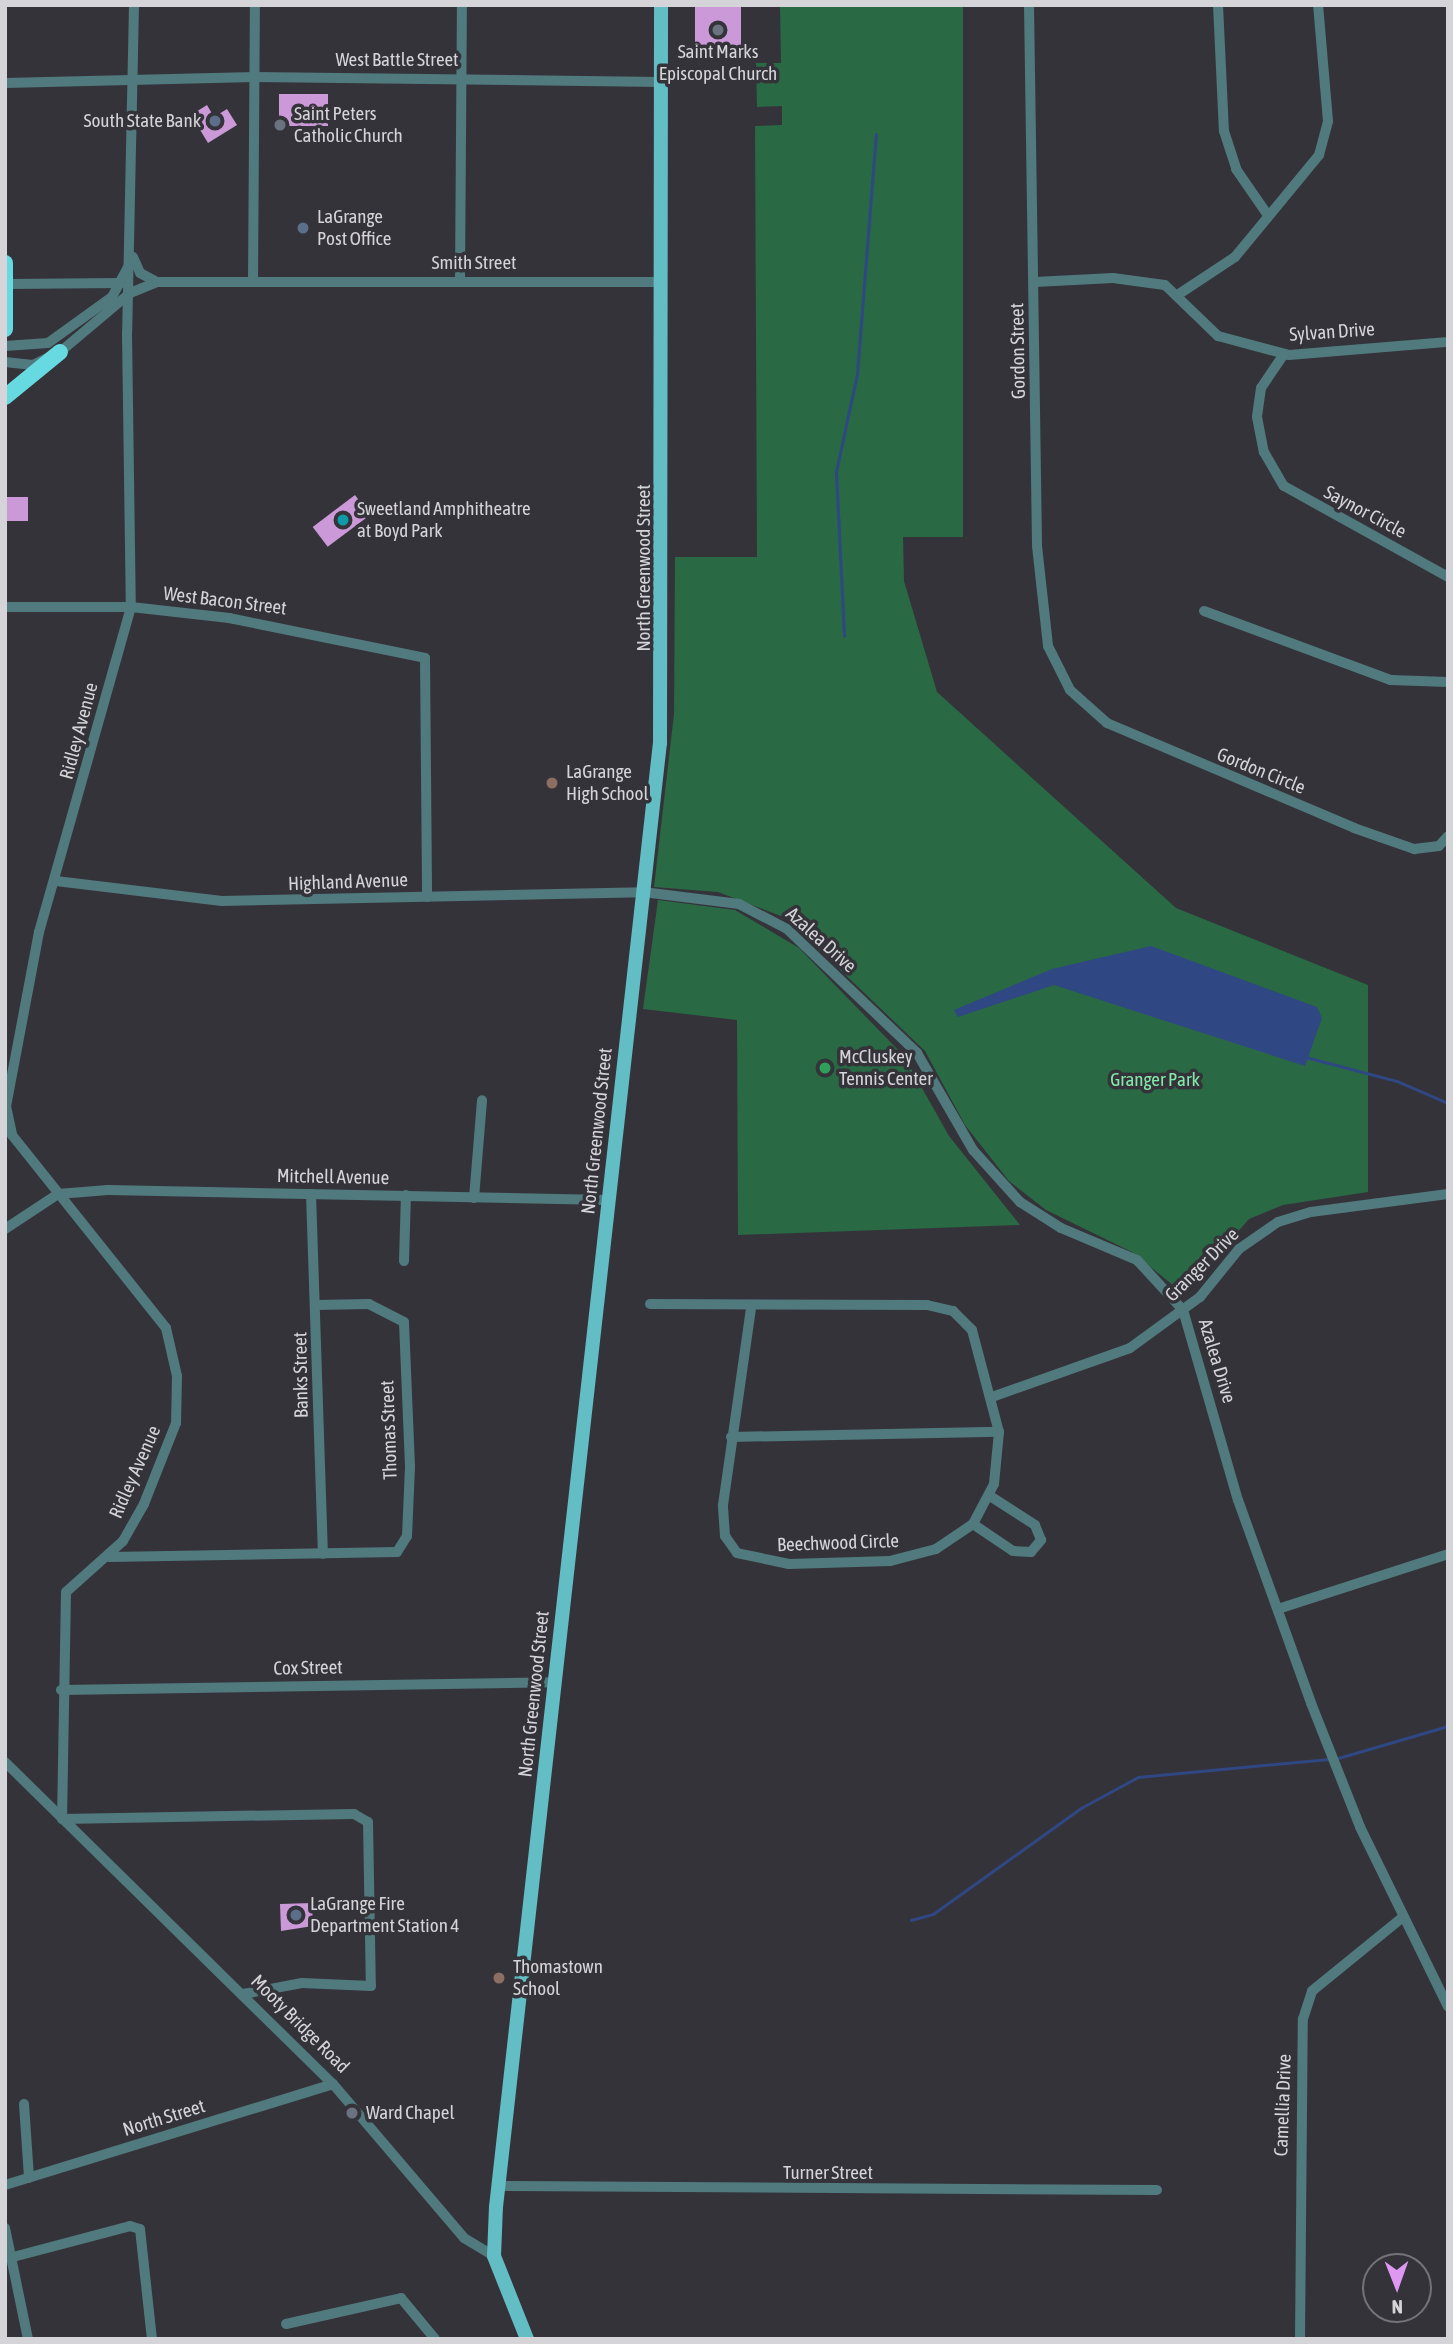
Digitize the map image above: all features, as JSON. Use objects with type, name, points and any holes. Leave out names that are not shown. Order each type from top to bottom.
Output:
[{"type":"highway","points":[[5,263],[8,284],[5,330]]},
{"type":"highway","points":[[5,397],[60,352]]},
{"type":"main road","name":"North Greenwood Street","points":[[494,2256],[499,2186],[660,743],[664,627],[660,282],[661,5]]},
{"type":"main road","points":[[494,2256],[527,2339]]},
{"type":"street","name":"Ridley Avenue","points":[[62,1819],[61,1690],[66,1592],[108,1557],[144,1504],[176,1423],[177,1376],[166,1328],[12,1135],[6,1107],[19,1017],[131,607],[130,293],[134,5]]},
{"type":"street","points":[[253,279],[255,5]]},
{"type":"street","points":[[460,280],[461,5]]},
{"type":"street","name":"Gordon Street","points":[[1028,5],[1035,282],[1037,546],[1048,646],[1070,691]]},
{"type":"street","points":[[1218,5],[1224,131],[1236,169],[1267,214]]},
{"type":"street","points":[[1035,282],[1141,279],[1179,294],[1217,275],[1267,214],[1307,175],[1328,121],[1318,5]]},
{"type":"street","name":"West Battle Street","points":[[5,83],[255,77],[461,77],[660,82]]},
{"type":"street","name":"Ridley Avenue","points":[[121,283],[132,254]]},
{"type":"street","points":[[132,254],[140,273],[157,282]]},
{"type":"street","name":"Smith Street","points":[[253,257],[264,272],[287,279]]},
{"type":"street","name":"Smith Street","points":[[5,362],[33,365],[60,352],[130,293],[157,282],[287,279],[660,282]]},
{"type":"street","points":[[8,284],[121,283]]},
{"type":"street","points":[[5,346],[48,342],[64,332],[121,283]]},
{"type":"street","name":"Sylvan Drive","points":[[1179,294],[1194,318],[1218,336],[1284,354],[1448,342]]},
{"type":"street","name":"Saynor Circle","points":[[1284,354],[1261,388],[1257,417],[1264,453],[1284,486],[1339,522],[1448,578]]},
{"type":"street","name":"West Bacon Street","points":[[5,607],[131,607],[286,626],[425,658],[427,897]]},
{"type":"street","points":[[1204,611],[1391,680],[1448,682]]},
{"type":"street","name":"Gordon Circle","points":[[1070,691],[1107,723],[1354,828],[1414,849],[1439,846],[1448,836]]},
{"type":"street","name":"Highland Avenue","points":[[56,881],[222,901],[643,892]]},
{"type":"street","name":"Azalea Drive","points":[[643,892],[740,904],[787,929],[917,1053],[973,1150],[1020,1202],[1061,1228],[1137,1260],[1183,1310],[1238,1500],[1281,1608],[1311,1703],[1404,1917],[1448,2007]]},
{"type":"street","points":[[474,1198],[482,1100]]},
{"type":"street","points":[[5,1229],[58,1194]]},
{"type":"street","name":"Mitchell Avenue","points":[[58,1194],[406,1195],[608,1200]]},
{"type":"street","name":"Banks Street","points":[[311,1194],[323,1554]]},
{"type":"street","name":"Granger Drive","points":[[992,1397],[1120,1353],[1183,1310],[1239,1249],[1278,1222],[1337,1207],[1448,1194]]},
{"type":"street","points":[[404,1261],[406,1195]]},
{"type":"street","name":"Thomas Street","points":[[316,1305],[369,1304],[402,1319],[411,1448],[407,1536],[397,1552],[323,1554]]},
{"type":"street","name":"Beechwood Circle","points":[[650,1304],[751,1309],[947,1308],[972,1331],[992,1397],[999,1432],[990,1496],[973,1524],[936,1549],[902,1559],[748,1560],[732,1548],[723,1529],[731,1437],[751,1309]]},
{"type":"street","points":[[731,1437],[999,1432]]},
{"type":"street","points":[[973,1524],[1013,1551],[1031,1552],[1041,1539],[1034,1524],[990,1496]]},
{"type":"street","points":[[108,1557],[323,1554]]},
{"type":"street","points":[[1281,1608],[1448,1554]]},
{"type":"street","name":"Cox Street","points":[[61,1690],[555,1682]]},
{"type":"street","name":"Mooty Bridge Road","points":[[5,1762],[333,2084],[464,2238],[494,2256]]},
{"type":"street","points":[[62,1819],[354,1814],[368,1822],[371,1835],[371,1986],[302,1983],[243,1994]]},
{"type":"street","name":"Camellia Drive","points":[[1300,2339],[1303,2019],[1312,1992],[1404,1917]]},
{"type":"street","name":"North Street","points":[[5,2185],[333,2084]]},
{"type":"street","points":[[24,2104],[29,2178]]},
{"type":"street","name":"Turner Street","points":[[499,2186],[1157,2190]]},
{"type":"street","points":[[13,2257],[130,2226],[140,2230],[152,2339]]},
{"type":"street","points":[[5,2228],[28,2339]]},
{"type":"street","points":[[286,2324],[401,2298],[435,2339]]},
{"type":"green space","name":"Granger Park","points":[[754,5],[963,5],[963,537],[903,537],[904,581],[937,692],[1176,908],[1368,985],[1368,1192],[1283,1205],[1249,1219],[1184,1294],[1132,1252],[1046,1210],[1009,1181],[965,1125],[925,1051],[786,918],[718,892],[654,887],[674,714],[675,557],[757,557],[755,126],[782,125],[782,106],[757,107],[756,63],[781,63],[780,7]]},
{"type":"green space","name":"McCluskey Tennis Center","points":[[658,900],[735,910],[799,948],[904,1056],[949,1136],[1020,1225],[738,1235],[737,1020],[643,1009]]},
{"type":"water","points":[[1151,946],[1317,1007],[1322,1018],[1305,1066],[1054,985],[958,1017],[954,1010],[1052,969]]},
{"type":"building","name":"Saint Marks Episcopal Church","points":[[695,6],[741,6],[741,55],[695,55]]},
{"type":"building","points":[[279,94],[328,94],[328,126],[279,126]]},
{"type":"building","name":"South State Bank","points":[[207,105],[214,117],[227,109],[237,125],[208,143],[191,115]]},
{"type":"building","name":"Sweetland Amphitheatre at Boyd Park","points":[[355,495],[370,515],[328,547],[313,527]]},
{"type":"building","points":[[5,497],[28,497],[28,521],[5,521]]},
{"type":"building","name":"LaGrange Fire Department Station 4","points":[[312,1903],[313,1926],[281,1931],[280,1904]]},
{"type":"waterway","points":[[844,636],[836,472],[857,374],[876,135]]},
{"type":"waterway","points":[[1306,1057],[1397,1081],[1448,1103]]},
{"type":"waterway","points":[[1335,1759],[1448,1726]]},
{"type":"waterway","points":[[911,1920],[933,1914],[1081,1808],[1138,1777],[1329,1759]]},
{"type":"place","name":"Saint Marks Episcopal Church","points":[[718,30]]},
{"type":"place","name":"South State Bank","points":[[215,121]]},
{"type":"place","name":"Saint Peters Catholic Church","points":[[280,125]]},
{"type":"place","name":"LaGrange Post Office","points":[[303,228]]},
{"type":"place","name":"Sweetland Amphitheatre at Boyd Park","points":[[343,520]]},
{"type":"place","name":"LaGrange High School","points":[[552,783]]},
{"type":"place","name":"McCluskey Tennis Center","points":[[825,1068]]},
{"type":"place","name":"LaGrange Fire Department Station 4","points":[[296,1915]]},
{"type":"place","name":"Thomastown School","points":[[499,1978]]},
{"type":"place","name":"Ward Chapel","points":[[352,2113]]}]
